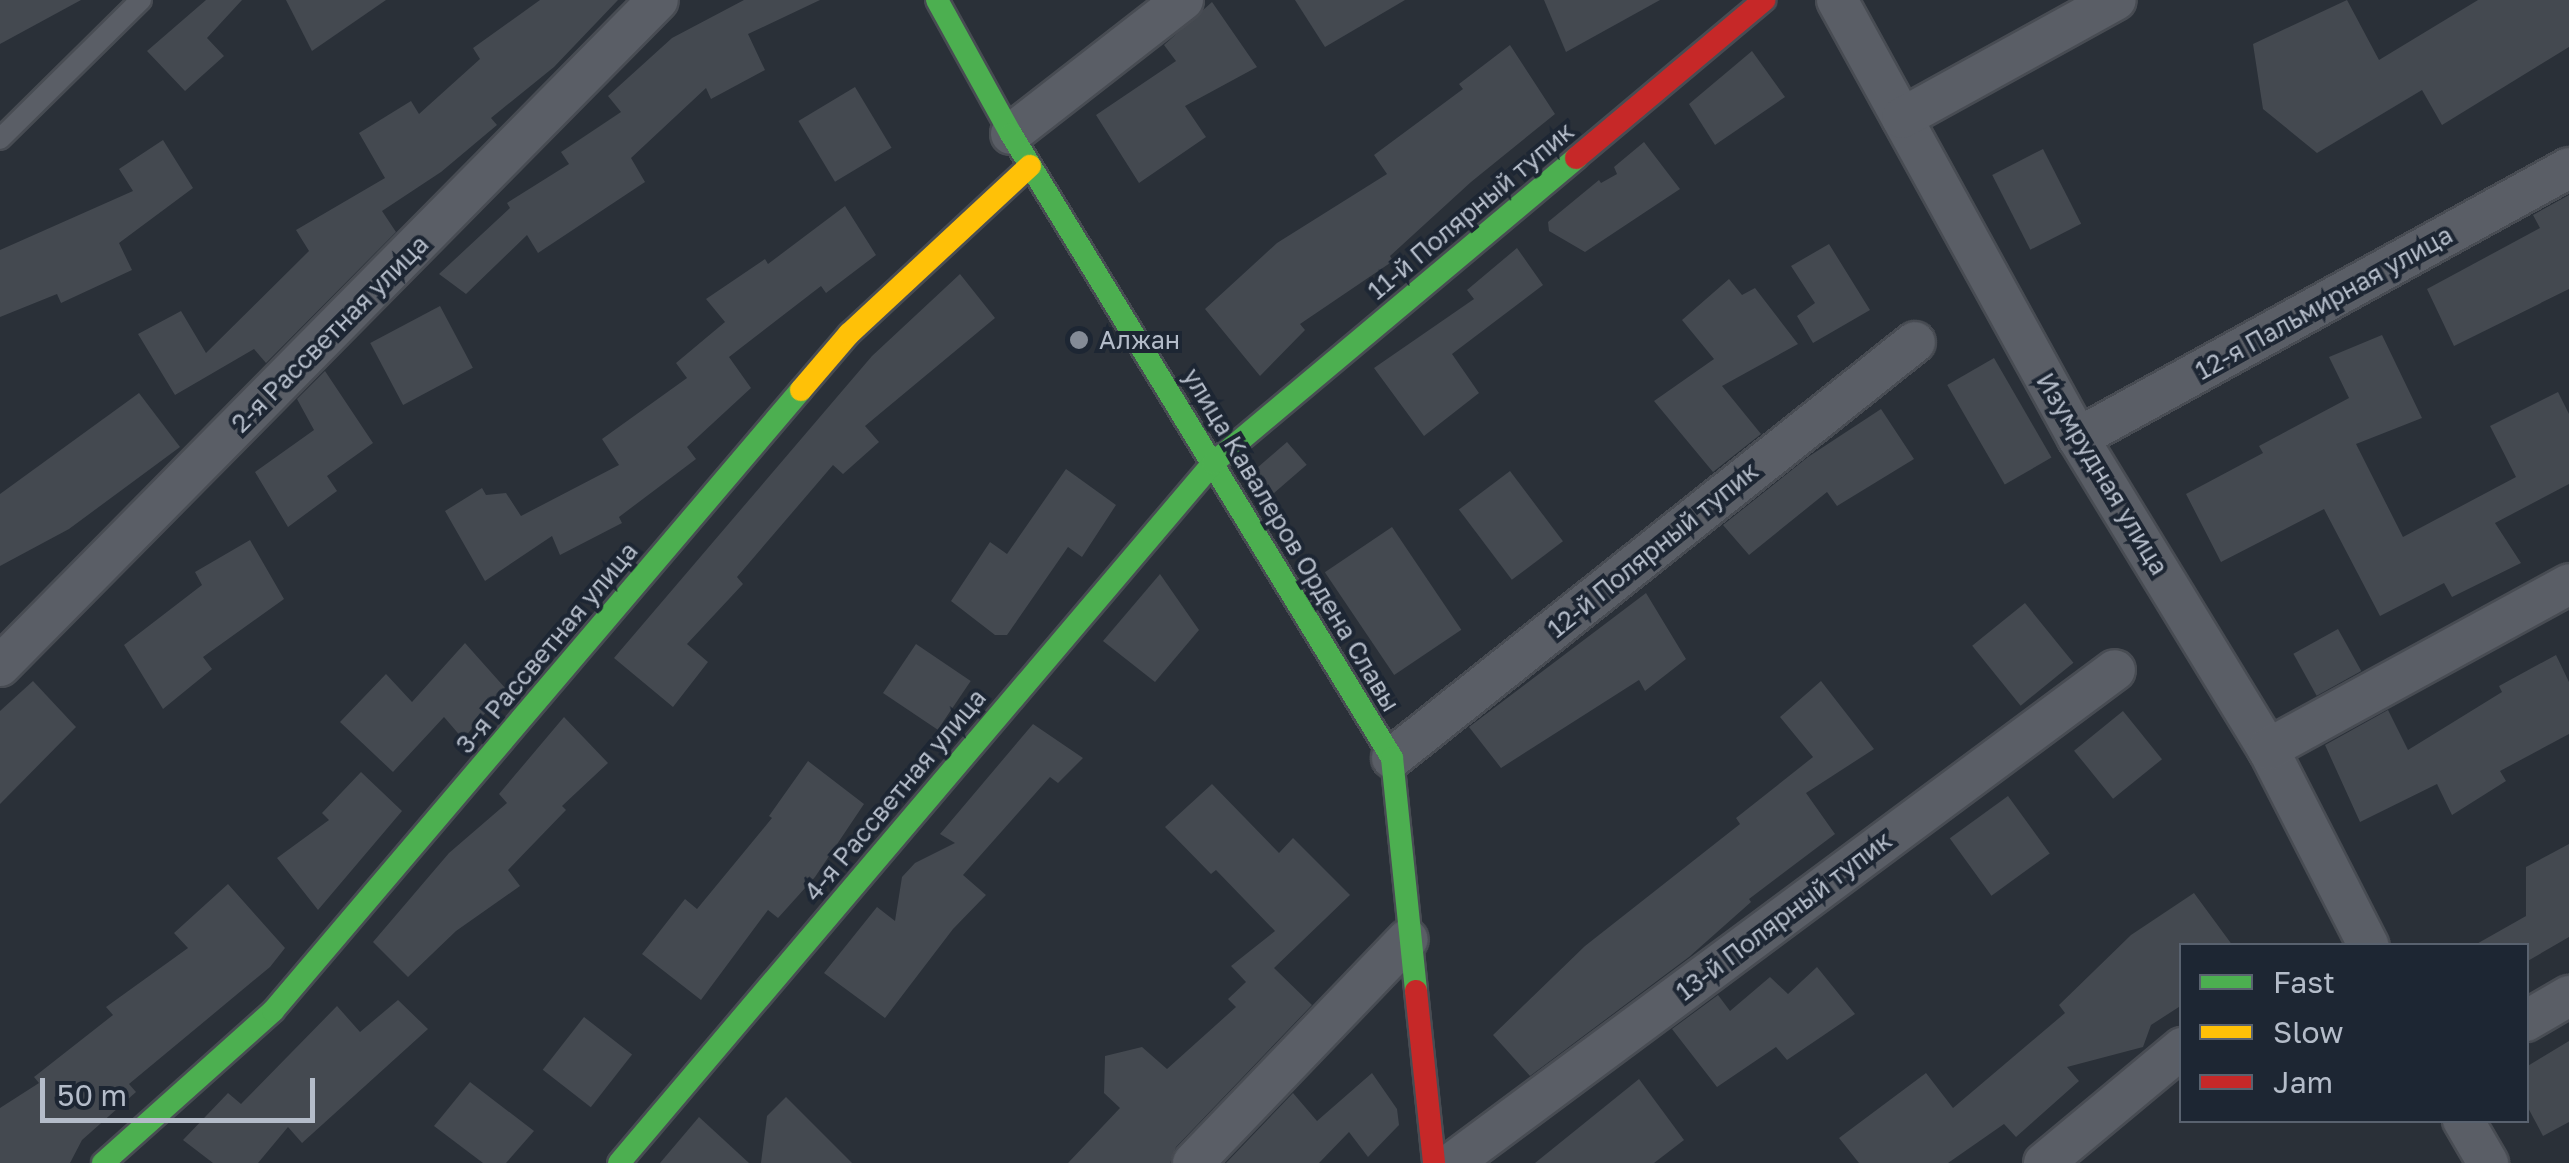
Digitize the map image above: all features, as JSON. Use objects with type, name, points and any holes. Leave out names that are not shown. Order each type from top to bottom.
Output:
[{"type":"street","name":"2-я Рассветная улица","points":[[0,666],[658,0]]},
{"type":"street","name":"улица Кавалеров Ордена Славы","points":[[937,0],[1020,150],[1392,758],[1434,1163]]},
{"type":"street","points":[[1020,150],[1183,0]]},
{"type":"street","name":"11-й Полярный тупик","points":[[1213,463],[1764,0]]},
{"type":"street","name":"Изумрудная улица","points":[[1837,0],[2078,438],[2268,750],[2367,943]]},
{"type":"street","points":[[1902,118],[2116,0]]},
{"type":"street","name":"3-я Рассветная улица","points":[[104,1163],[274,1011],[849,334],[1020,150]]},
{"type":"street","name":"12-я Пальмирная улица","points":[[2078,438],[2569,168]]},
{"type":"street","name":"12-й Полярный тупик","points":[[1392,758],[1914,342]]},
{"type":"street","name":"4-я Рассветная улица","points":[[619,1163],[1213,463]]},
{"type":"street","points":[[2268,750],[2569,584]]},
{"type":"street","name":"13-й Полярный тупик","points":[[1452,1163],[2115,670]]},
{"type":"street","points":[[1193,1163],[1408,938]]},
{"type":"street","points":[[2529,1019],[2569,996]]},
{"type":"street","points":[[2044,1163],[2179,1050]]},
{"type":"street","points":[[2465,1123],[2488,1163]]},
{"type":"lane","points":[[0,139],[140,0]]},
{"type":"building","points":[[0,0],[81,0],[0,44]]},
{"type":"building","points":[[206,0],[242,0],[207,38],[224,56],[185,91],[147,51]]},
{"type":"building","points":[[286,0],[386,0],[312,51]]},
{"type":"building","points":[[540,0],[618,0],[554,67],[491,118],[497,125],[441,172],[382,211],[396,232],[266,363],[254,349],[175,395],[138,334],[181,311],[206,353],[309,251],[296,230],[385,178],[359,133],[411,101],[419,114],[480,59],[473,48]]},
{"type":"building","points":[[744,0],[820,0],[748,34],[765,70],[711,99],[706,88],[631,158],[645,182],[538,253],[527,235],[466,294],[439,274],[510,208],[507,203],[569,164],[561,152],[621,112],[608,96],[672,38]]},
{"type":"building","points":[[1295,0],[1405,0],[1325,47]]},
{"type":"building","points":[[1544,0],[1660,0],[1566,52]]},
{"type":"building","points":[[2347,0],[2379,60],[2478,0],[2569,0],[2569,47],[2442,125],[2422,90],[2317,153],[2263,109],[2253,44]]},
{"type":"building","points":[[1212,2],[1257,67],[1185,106],[1206,137],[1139,183],[1096,115],[1176,61],[1164,45]]},
{"type":"building","points":[[1510,45],[1555,114],[1471,182],[1390,256],[1393,261],[1300,324],[1305,330],[1260,376],[1205,309],[1277,243],[1387,174],[1374,155],[1463,89],[1459,84]]},
{"type":"building","points":[[1752,51],[1785,97],[1715,145],[1689,104]]},
{"type":"building","points":[[855,87],[892,148],[835,182],[798,121]]},
{"type":"building","points":[[163,140],[193,188],[119,243],[132,270],[61,303],[57,294],[0,317],[0,250],[133,191],[119,169]]},
{"type":"building","points":[[1644,142],[1680,189],[1585,252],[1549,231],[1548,222],[1599,180],[1601,183],[1617,174],[1614,167]]},
{"type":"building","points":[[2043,149],[2081,224],[2030,250],[1992,175]]},
{"type":"building","points":[[2569,195],[2569,289],[2454,346],[2427,289],[2540,228],[2533,215]]},
{"type":"building","points":[[845,206],[876,255],[826,293],[821,286],[729,357],[751,388],[687,447],[696,459],[619,517],[622,523],[560,555],[552,536],[485,581],[445,511],[482,488],[486,495],[506,493],[521,516],[619,465],[602,439],[687,378],[676,363],[725,322],[706,299],[765,259],[768,264]]},
{"type":"building","points":[[1829,244],[1870,310],[1813,343],[1797,316],[1815,303],[1791,266]]},
{"type":"building","points":[[1517,248],[1543,285],[1452,354],[1479,393],[1424,436],[1374,368],[1474,299],[1467,290]]},
{"type":"building","points":[[960,274],[995,318],[865,426],[879,442],[843,474],[833,465],[737,577],[743,584],[687,644],[708,662],[673,707],[614,658],[872,356]]},
{"type":"building","points":[[1729,279],[1742,295],[1755,288],[1798,344],[1722,386],[1761,434],[1713,472],[1654,401],[1714,359],[1682,320]]},
{"type":"building","points":[[440,306],[473,368],[403,405],[370,343]]},
{"type":"building","points":[[2382,335],[2422,418],[2356,444],[2403,537],[2516,477],[2490,426],[2558,392],[2569,414],[2569,484],[2495,523],[2521,563],[2452,597],[2444,583],[2380,616],[2324,509],[2221,562],[2186,494],[2263,453],[2259,446],[2349,398],[2329,357]]},
{"type":"building","points":[[1994,358],[2052,458],[2005,485],[1947,385]]},
{"type":"building","points":[[325,371],[373,443],[327,476],[337,491],[288,527],[255,472],[314,430],[297,399]]},
{"type":"building","points":[[139,393],[180,447],[69,529],[0,566],[0,494]]},
{"type":"building","points":[[1881,409],[1914,459],[1837,506],[1827,492],[1749,555],[1723,525],[1808,457]]},
{"type":"building","points":[[1287,442],[1307,465],[1273,494],[1254,471]]},
{"type":"building","points":[[1066,469],[1116,505],[1082,557],[1068,547],[1007,635],[995,635],[951,601],[990,542],[1007,554]]},
{"type":"building","points":[[1510,471],[1563,541],[1512,580],[1459,510]]},
{"type":"building","points":[[1392,527],[1461,630],[1394,675],[1325,572]]},
{"type":"building","points":[[250,540],[284,599],[203,657],[212,669],[163,709],[124,645],[202,585],[195,572]]},
{"type":"building","points":[[1160,574],[1199,630],[1155,682],[1103,641]]},
{"type":"building","points":[[1646,593],[1686,659],[1645,691],[1639,680],[1501,768],[1469,727]]},
{"type":"building","points":[[2025,603],[2073,663],[2021,706],[1972,646]]},
{"type":"building","points":[[2338,629],[2361,671],[2317,696],[2293,654]]},
{"type":"building","points":[[465,643],[506,689],[463,739],[444,717],[393,772],[340,722],[386,674],[412,702]]},
{"type":"building","points":[[916,644],[971,681],[938,730],[883,693]]},
{"type":"building","points":[[2556,655],[2569,682],[2569,734],[2500,771],[2506,781],[2452,815],[2437,784],[2360,822],[2325,745],[2388,710],[2408,750],[2502,692],[2499,686]]},
{"type":"building","points":[[33,681],[76,727],[0,804],[0,711]]},
{"type":"building","points":[[1821,681],[1874,749],[1806,793],[1835,834],[1749,899],[1751,902],[1689,957],[1530,1076],[1493,1035],[1585,946],[1740,824],[1736,818],[1813,757],[1780,717]]},
{"type":"building","points":[[2123,711],[2162,759],[2113,799],[2074,751]]},
{"type":"building","points":[[564,717],[608,763],[562,806],[566,810],[508,870],[520,886],[456,931],[408,977],[373,942],[449,853],[507,803],[499,794]]},
{"type":"building","points":[[1033,724],[1083,758],[1058,783],[1050,777],[963,875],[986,895],[953,929],[885,1018],[824,973],[877,907],[895,921],[902,877],[915,863],[955,843],[940,834]]},
{"type":"building","points":[[808,761],[864,804],[815,877],[778,918],[768,910],[701,1000],[642,954],[685,899],[697,909],[772,818],[769,816]]},
{"type":"building","points":[[361,772],[402,811],[318,910],[277,858],[329,820],[322,813]]},
{"type":"building","points":[[1212,784],[1279,853],[1293,838],[1350,895],[1274,968],[1312,1005],[1176,1147],[1170,1163],[1068,1163],[1120,1108],[1104,1093],[1105,1056],[1142,1047],[1167,1069],[1236,1007],[1228,999],[1246,982],[1231,966],[1275,931],[1216,870],[1211,874],[1165,827]]},
{"type":"building","points":[[2008,796],[2050,853],[1991,896],[1950,838]]},
{"type":"building","points":[[2569,844],[2569,937],[2529,960],[2529,943],[2478,943],[2526,916],[2526,867]]},
{"type":"building","points":[[228,884],[285,948],[270,967],[129,1084],[136,1092],[82,1140],[70,1163],[0,1163],[0,1108],[39,1083],[34,1077],[113,1015],[106,1007],[188,948],[174,933]]},
{"type":"building","points":[[2194,893],[2231,943],[2179,943],[2179,1007],[2151,1025],[2143,1047],[2067,1067],[2079,1081],[2016,1137],[2004,1124],[1948,1163],[1859,1163],[1839,1138],[1926,1073],[1953,1108],[2065,1013],[2059,1005],[2131,935]]},
{"type":"building","points":[[1817,967],[1855,1014],[1787,1060],[1776,1047],[1717,1087],[1672,1029],[1718,995],[1730,1011],[1770,977],[1788,994]]},
{"type":"building","points":[[398,1000],[428,1029],[302,1143],[288,1127],[258,1163],[213,1163],[183,1140],[228,1093],[241,1104],[337,1006],[360,1032]]},
{"type":"building","points":[[584,1017],[632,1055],[591,1107],[543,1070]]},
{"type":"building","points":[[2569,1041],[2569,1122],[2543,1136],[2529,1110],[2529,1065]]},
{"type":"building","points":[[1372,1073],[1397,1109],[1399,1125],[1368,1157],[1349,1132],[1319,1163],[1226,1163],[1293,1093],[1317,1121]]},
{"type":"building","points":[[1639,1079],[1684,1140],[1654,1163],[1535,1163]]},
{"type":"building","points":[[470,1082],[534,1131],[506,1163],[483,1163],[434,1126]]},
{"type":"building","points":[[786,1097],[852,1163],[761,1163],[767,1116]]},
{"type":"building","points":[[699,1117],[749,1163],[660,1163]]},
{"type":"traffic: fast","points":[[937,0],[1011,134],[1392,758],[1416,991]]},
{"type":"traffic: fast","points":[[619,1163],[1213,463],[1576,158]]},
{"type":"traffic: fast","points":[[103,1163],[273,1011],[801,390]]},
{"type":"traffic: slow","points":[[801,390],[849,334],[1030,166]]},
{"type":"traffic: jam","points":[[1576,158],[1764,0]]},
{"type":"traffic: jam","points":[[1416,991],[1434,1163]]},
{"type":"place","name":"Алжан","points":[[1079,340]]}]
